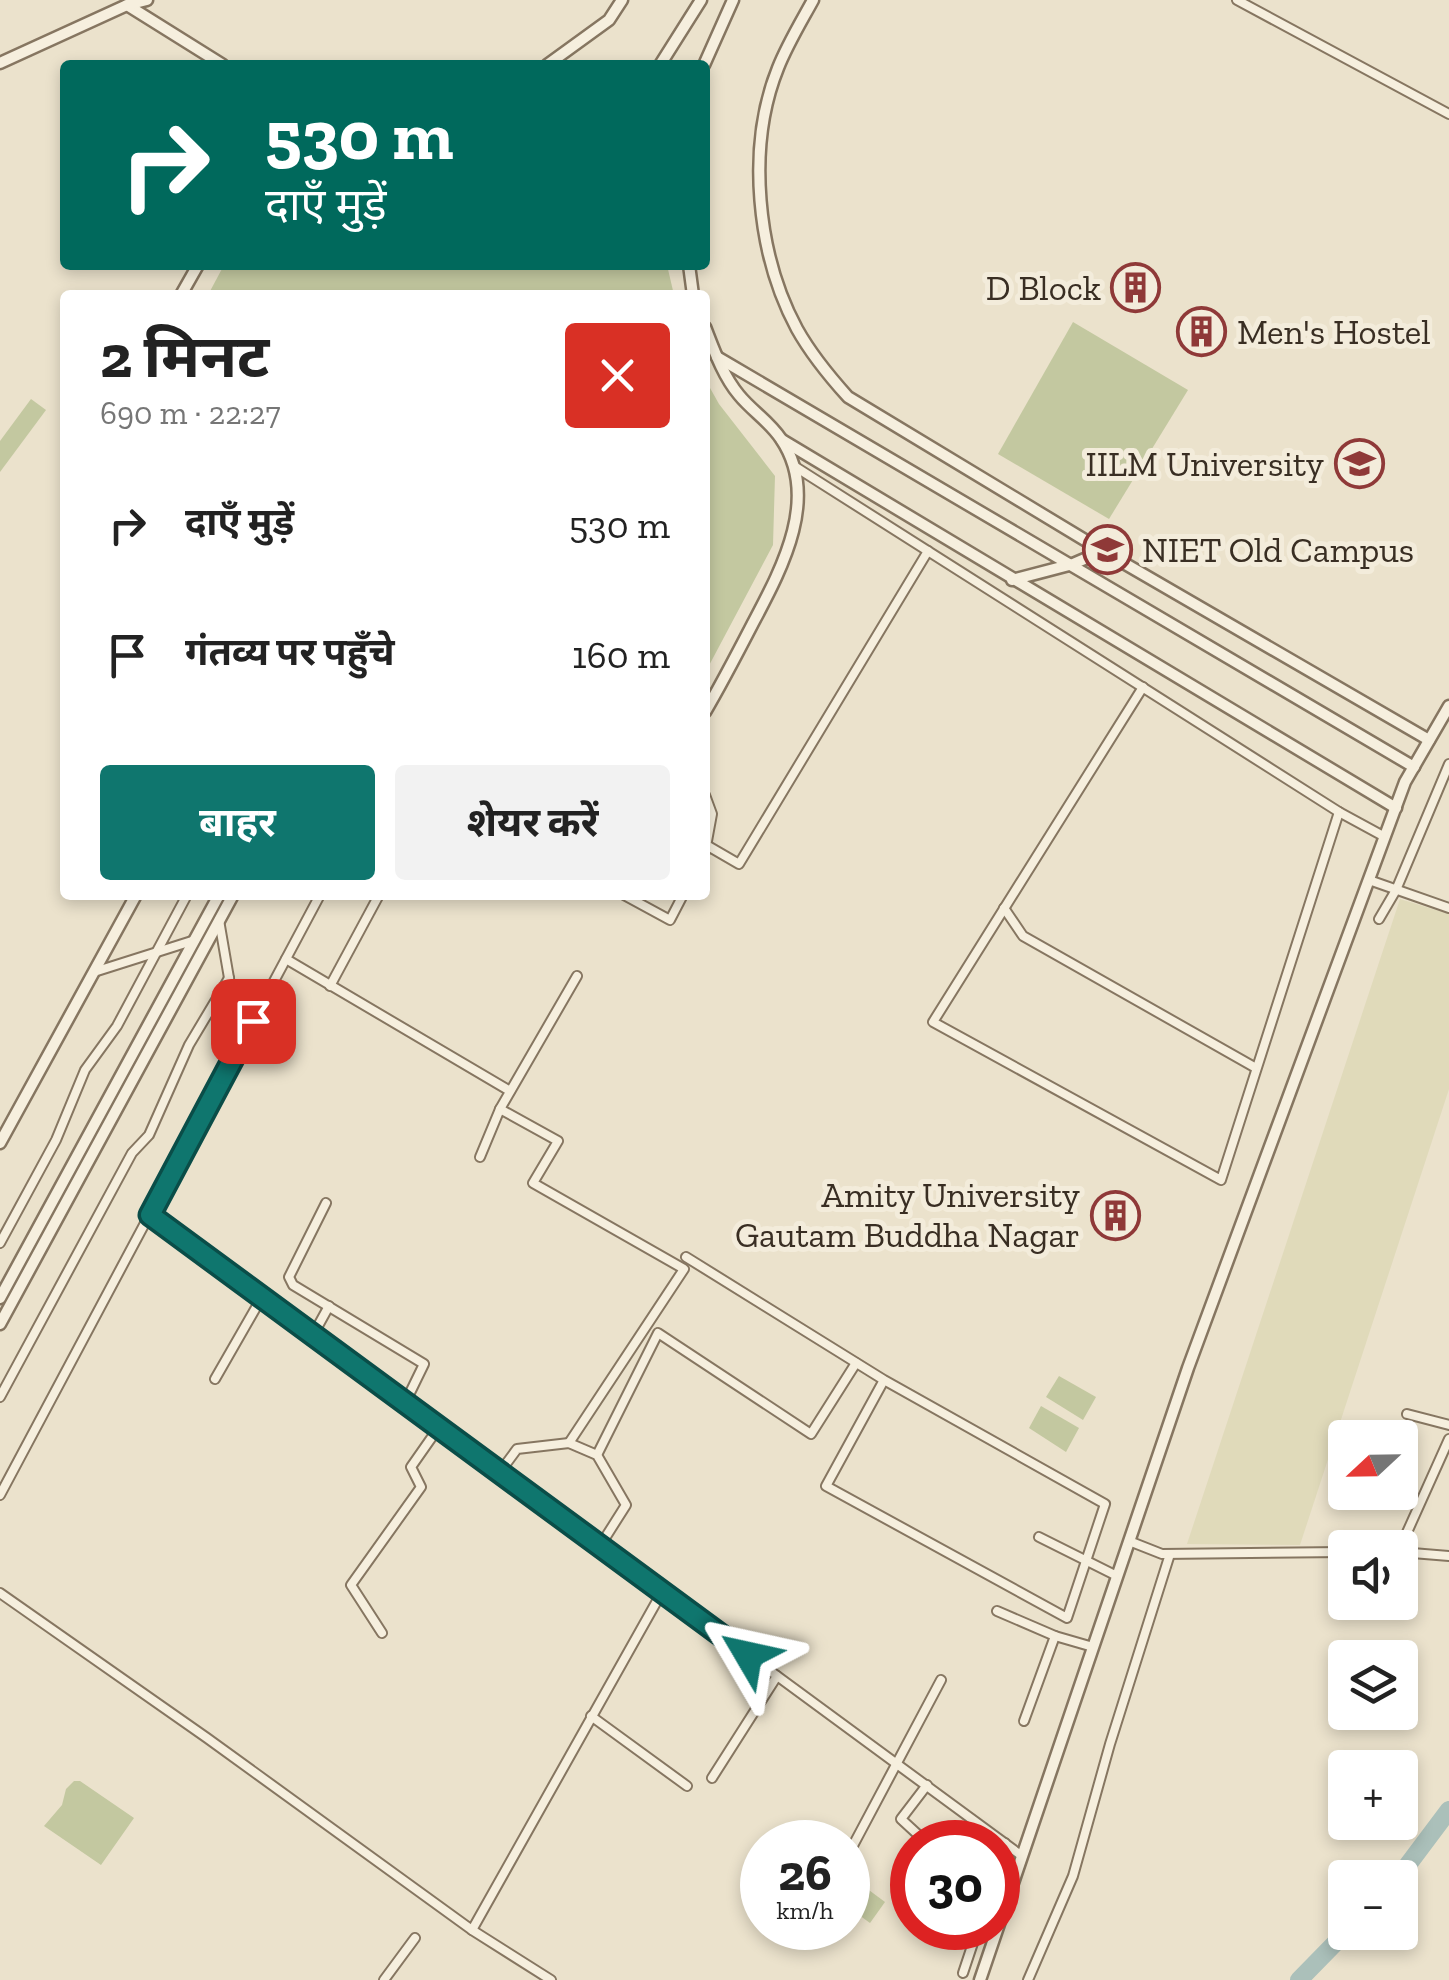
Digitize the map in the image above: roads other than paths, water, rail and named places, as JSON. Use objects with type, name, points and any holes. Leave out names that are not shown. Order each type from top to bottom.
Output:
[{"type":"street","points":[[0,63],[127,4],[148,0]]},
{"type":"street","points":[[553,60],[609,20],[622,0]]},
{"type":"street","points":[[664,60],[701,0]]},
{"type":"street","points":[[813,0],[778,68],[764,111],[758,179],[764,226],[784,303],[798,330],[848,397],[1103,552],[1429,740]]},
{"type":"street","points":[[1236,0],[1449,114]]},
{"type":"street","points":[[706,60],[728,3]]},
{"type":"street","points":[[127,4],[215,60]]},
{"type":"street","points":[[710,340],[739,396],[764,417],[782,440],[794,466],[798,502],[777,577],[710,703]]},
{"type":"street","points":[[717,358],[1414,767]]},
{"type":"street","points":[[782,440],[1396,808]]},
{"type":"street","points":[[794,466],[1339,812],[1385,836]]},
{"type":"street","points":[[710,851],[739,864],[928,551]]},
{"type":"street","points":[[1012,580],[1103,552]]},
{"type":"street","points":[[1143,688],[933,1022],[1221,1180],[1339,812]]},
{"type":"street","points":[[980,1980],[1188,1368],[1396,808],[1449,706]]},
{"type":"street","points":[[1379,919],[1396,890],[1449,764]]},
{"type":"street","points":[[1369,880],[1449,908]]},
{"type":"street","points":[[0,1143],[4,1128],[133,900]]},
{"type":"street","points":[[0,1243],[56,1140],[85,1070],[117,1026],[185,900]]},
{"type":"street","points":[[0,1298],[216,900]]},
{"type":"street","points":[[0,1324],[230,900]]},
{"type":"street","points":[[0,1495],[317,900]]},
{"type":"street","points":[[330,986],[376,900]]},
{"type":"street","points":[[633,900],[670,920],[680,900]]},
{"type":"street","points":[[1004,908],[1022,936],[1256,1068]]},
{"type":"street","points":[[219,920],[230,978],[236,1052]]},
{"type":"street","points":[[94,972],[195,940]]},
{"type":"street","points":[[286,959],[510,1090]]},
{"type":"street","points":[[480,1156],[500,1108],[577,976]]},
{"type":"street","points":[[0,1397],[132,1154],[148,1135],[189,1045],[230,978]]},
{"type":"street","points":[[500,1108],[558,1141],[534,1184],[684,1269],[568,1443]]},
{"type":"street","points":[[326,1203],[288,1278],[293,1285],[424,1364],[405,1402]]},
{"type":"street","points":[[150,1215],[973,1820]]},
{"type":"street","points":[[686,1258],[884,1380],[1105,1504],[1066,1618],[826,1486],[884,1380]]},
{"type":"street","points":[[215,1379],[262,1297]]},
{"type":"street","points":[[313,1335],[329,1306]]},
{"type":"street","points":[[597,1455],[658,1332],[811,1434],[856,1362]]},
{"type":"street","points":[[1407,1414],[1449,1426]]},
{"type":"street","points":[[382,1633],[351,1585],[420,1487],[410,1467],[439,1428]]},
{"type":"street","points":[[1409,1530],[1449,1439]]},
{"type":"street","points":[[500,1472],[518,1449],[568,1443],[597,1455],[626,1505],[600,1546]]},
{"type":"street","points":[[1039,1537],[1117,1576]]},
{"type":"street","points":[[1129,1541],[1162,1554],[1328,1552]]},
{"type":"street","points":[[1418,1552],[1449,1556]]},
{"type":"street","points":[[1028,1980],[1073,1876],[1170,1554]]},
{"type":"street","points":[[472,1930],[662,1592]]},
{"type":"street","points":[[0,1594],[472,1930],[551,1980]]},
{"type":"street","points":[[996,1611],[1093,1647]]},
{"type":"street","points":[[1024,1722],[1055,1636]]},
{"type":"street","points":[[712,1778],[777,1676]]},
{"type":"street","points":[[865,1820],[941,1680]]},
{"type":"street","points":[[591,1716],[687,1786]]},
{"type":"street","points":[[901,1820],[926,1786]]},
{"type":"street","points":[[384,1980],[415,1938]]},
{"type":"street","points":[[964,1973],[971,1950]]},
{"type":"waterway","points":[[1412,1860],[1449,1810]]},
{"type":"waterway","points":[[1299,1980],[1328,1950]]},
{"type":"place","name":"D Block","points":[[1136,288]]},
{"type":"place","name":"Men's Hostel","points":[[1202,332]]},
{"type":"place","name":"IILM University","points":[[1359,464]]},
{"type":"place","name":"NIET Old Campus","points":[[1107,550]]},
{"type":"place","name":"Amity University Gautam Buddha Nagar","points":[[1115,1215]]}]
